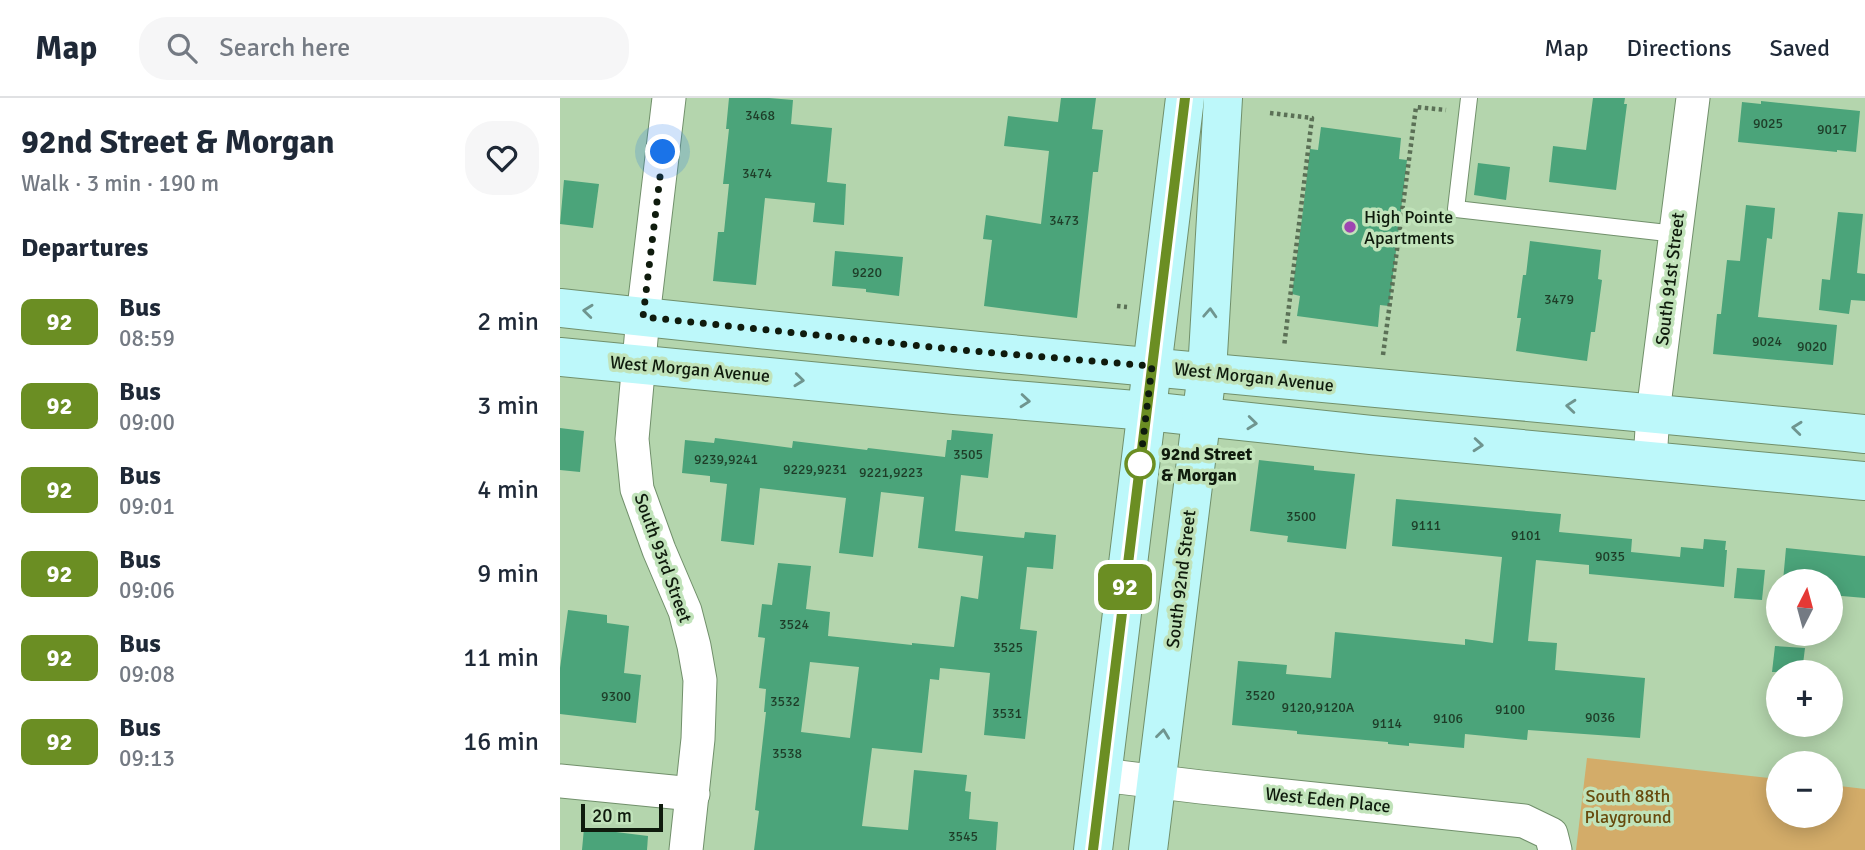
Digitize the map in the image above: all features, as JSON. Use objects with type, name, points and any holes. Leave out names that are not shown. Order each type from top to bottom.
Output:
[{"type":"street","name":"South 93rd Street","points":[[669,98],[643,317],[632,439],[637,489],[685,611],[699,680],[698,739],[686,850]]},
{"type":"street","points":[[1093,850],[1185,98]]},
{"type":"street","name":"South 92nd Street","points":[[1148,850],[1206,372],[1223,98]]},
{"type":"street","name":"South 91st Street","points":[[1650,461],[1653,413],[1693,98]]},
{"type":"street","name":"West Morgan Avenue","points":[[560,308],[960,350],[1206,372],[1379,374],[1653,413],[1865,434]]},
{"type":"street","points":[[955,395],[960,350]]},
{"type":"street","name":"West Morgan Avenue","points":[[560,357],[1865,481]]},
{"type":"street","points":[[1371,435],[1379,374]]},
{"type":"street","name":"West Eden Place","points":[[1102,775],[1524,821],[1553,842]]},
{"type":"street","points":[[560,781],[692,794]]},
{"type":"lane","points":[[1468,106],[1456,209],[1676,234]]},
{"type":"path","points":[[1379,374],[1416,107],[1468,106]]},
{"type":"path","points":[[1270,113],[1312,118],[1283,350]]},
{"type":"green space","name":"South 88th Playground","points":[[1587,758],[1766,778],[1766,828],[1843,828],[1843,786],[1865,789],[1865,850],[1576,850]]},
{"type":"building","points":[[729,98],[793,100],[791,124],[832,128],[827,182],[846,184],[844,225],[813,222],[815,203],[765,198],[756,285],[713,281],[718,232],[724,232],[729,184],[723,184],[729,129],[726,129]]},
{"type":"building","points":[[1061,98],[1096,98],[1092,129],[1103,130],[1098,172],[1093,172],[1077,318],[984,306],[992,240],[983,239],[986,215],[1041,224],[1049,151],[1004,146],[1008,116],[1058,122]]},
{"type":"building","points":[[1593,98],[1625,98],[1624,104],[1627,104],[1616,190],[1549,182],[1553,146],[1586,150]]},
{"type":"building","points":[[1761,101],[1860,111],[1856,152],[1738,142],[1742,102],[1761,104]]},
{"type":"building","name":"High Pointe Apartments","points":[[1321,127],[1401,138],[1399,159],[1407,160],[1397,243],[1389,306],[1380,305],[1378,327],[1297,316],[1300,296],[1292,294],[1310,149],[1318,150]]},
{"type":"building","points":[[1478,163],[1510,167],[1506,200],[1474,195]]},
{"type":"building","points":[[564,180],[599,184],[593,228],[560,224]]},
{"type":"building","points":[[1746,205],[1775,208],[1772,239],[1767,238],[1758,317],[1837,325],[1833,365],[1713,354],[1727,260],[1740,261]]},
{"type":"building","points":[[1838,212],[1863,214],[1857,273],[1865,274],[1865,301],[1851,300],[1849,314],[1819,310],[1822,279],[1830,280]]},
{"type":"building","points":[[1530,241],[1601,250],[1598,279],[1602,280],[1595,332],[1591,332],[1587,361],[1516,351],[1521,318],[1517,318]]},
{"type":"building","points":[[835,251],[903,257],[899,296],[832,286]]},
{"type":"building","points":[[560,428],[584,431],[580,472],[560,470]]},
{"type":"building","points":[[952,430],[993,434],[988,478],[961,475],[955,531],[1024,538],[1025,532],[1056,535],[1053,569],[1027,567],[1020,629],[1037,631],[1025,739],[984,735],[990,673],[940,668],[939,680],[930,679],[922,753],[872,748],[862,826],[908,830],[914,770],[967,775],[965,791],[971,792],[969,819],[998,822],[996,850],[754,850],[759,811],[755,810],[766,712],[766,689],[759,688],[765,638],[758,637],[762,604],[772,605],[778,563],[811,566],[806,609],[830,612],[828,636],[954,647],[961,596],[978,599],[983,556],[918,548],[924,497],[881,492],[873,557],[839,553],[846,498],[760,488],[754,545],[721,541],[727,484],[710,482],[710,476],[682,473],[685,440],[714,443],[715,438],[792,448],[793,441],[945,457],[947,440],[951,440]],"holes":[[[810,662],[859,667],[850,738],[801,732]]]},
{"type":"building","points":[[1259,460],[1355,474],[1346,549],[1287,542],[1288,536],[1250,531]]},
{"type":"building","points":[[1396,499],[1561,514],[1559,532],[1632,539],[1631,552],[1680,557],[1681,547],[1703,549],[1704,539],[1726,541],[1724,587],[1589,574],[1589,565],[1536,560],[1528,641],[1557,643],[1555,670],[1645,678],[1640,738],[1528,730],[1527,740],[1465,734],[1464,748],[1409,743],[1409,746],[1388,744],[1232,725],[1238,661],[1287,665],[1286,674],[1331,678],[1335,632],[1465,645],[1465,639],[1493,643],[1502,557],[1392,546]]},
{"type":"building","points":[[1786,548],[1865,556],[1865,598],[1843,596],[1843,569],[1784,569]]},
{"type":"building","points":[[1737,568],[1765,570],[1762,600],[1734,598]]},
{"type":"building","points":[[568,610],[607,615],[607,623],[629,626],[624,673],[641,675],[636,723],[560,714],[560,668]]},
{"type":"building","points":[[1775,646],[1805,648],[1804,660],[1773,660]]},
{"type":"building","points":[[584,828],[648,836],[647,850],[582,850]]},
{"type":"bus line","name":"92","points":[[1093,850],[1185,98]]},
{"type":"place","name":"High Pointe Apartments","points":[[1350,227]]},
{"type":"place","name":"92nd Street & Morgan","points":[[1140,464]]},
{"type":"route","points":[[663,152],[643,317],[960,350],[1152,366],[1140,464]]}]
